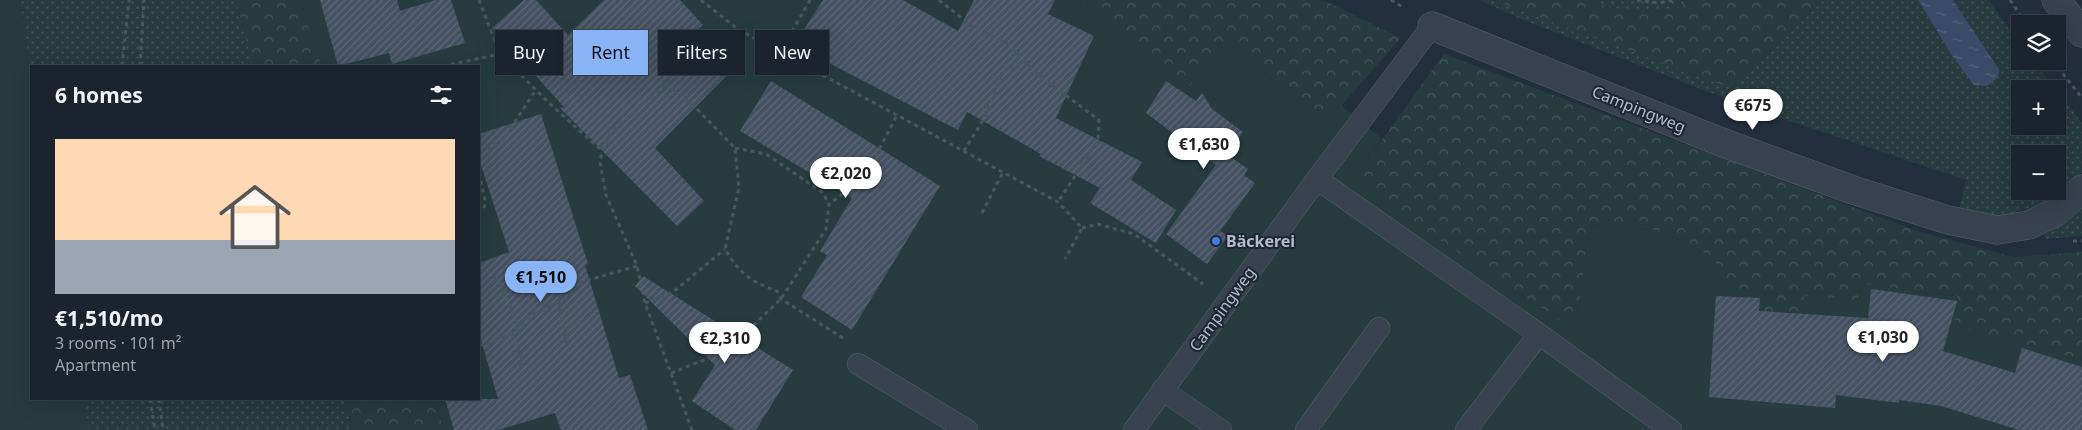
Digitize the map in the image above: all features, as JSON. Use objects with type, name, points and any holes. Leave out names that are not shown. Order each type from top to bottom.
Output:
[{"type":"street","points":[[2056,0],[2082,33]]},
{"type":"street","name":"Campingweg","points":[[1432,26],[1721,142],[1853,190],[1948,220],[1997,230],[2029,224],[2056,212],[2082,189]]},
{"type":"lane","name":"Campingweg","points":[[1134,430],[1316,179],[1432,26]]},
{"type":"lane","points":[[1316,179],[1539,334],[1671,430]]},
{"type":"lane","points":[[1306,430],[1379,328]]},
{"type":"lane","points":[[1466,430],[1539,334]]},
{"type":"lane","points":[[858,364],[967,430]]},
{"type":"lane","points":[[1162,390],[1221,430]]},
{"type":"path","points":[[122,65],[128,0]]},
{"type":"path","points":[[140,65],[144,0]]},
{"type":"path","points":[[479,0],[495,41]]},
{"type":"path","points":[[701,0],[739,30]]},
{"type":"path","points":[[793,30],[810,0]]},
{"type":"path","points":[[938,0],[973,27],[1008,44],[1036,73],[1099,120],[1098,141],[1058,202]]},
{"type":"path","points":[[1637,0],[1658,3],[1675,0]]},
{"type":"path","points":[[2010,0],[2020,15]]},
{"type":"path","points":[[448,65],[495,55]]},
{"type":"path","points":[[964,151],[986,115],[1002,73],[1024,61]]},
{"type":"path","points":[[2060,70],[2082,98]]},
{"type":"path","points":[[521,75],[602,151]]},
{"type":"path","points":[[676,75],[611,132],[602,151],[600,162],[606,195],[636,266],[645,303],[692,430]]},
{"type":"path","points":[[823,75],[1058,202],[1082,228]]},
{"type":"path","points":[[666,84],[698,110],[735,148],[766,154],[822,192],[829,204],[826,229],[781,299],[738,340],[708,358],[671,373]]},
{"type":"path","points":[[480,152],[502,141],[536,90]]},
{"type":"path","points":[[829,204],[853,186],[862,182],[897,115]]},
{"type":"path","points":[[645,303],[673,292],[725,250],[738,188],[735,148]]},
{"type":"path","points":[[982,213],[1003,172]]},
{"type":"path","points":[[480,178],[485,200],[484,209]]},
{"type":"path","points":[[1065,259],[1082,228],[1098,224],[1134,234],[1227,302]]},
{"type":"path","points":[[725,250],[735,266],[756,283],[777,291],[781,299],[848,342],[858,364]]},
{"type":"path","points":[[480,346],[512,334],[529,317],[559,301],[582,282],[636,266]]},
{"type":"path","points":[[550,276],[574,289]]},
{"type":"path","points":[[494,277],[500,283],[519,326]]},
{"type":"path","points":[[559,301],[566,343]]},
{"type":"path","points":[[512,334],[523,362],[520,367]]},
{"type":"path","points":[[150,400],[155,430]]},
{"type":"path","points":[[159,400],[163,430]]},
{"type":"green space","points":[[0,0],[236,0],[253,65],[30,65],[30,400],[344,400],[353,430],[0,430]]},
{"type":"green space","points":[[0,0],[20,0],[30,66],[30,400],[83,400],[88,430],[0,430]]},
{"type":"green space","points":[[236,0],[300,0],[322,65],[253,65]]},
{"type":"green space","points":[[300,0],[1078,0],[1189,87],[1224,41],[1303,104],[1332,116],[1341,105],[1382,139],[1363,166],[1364,190],[1568,326],[1579,306],[1589,225],[1662,231],[1714,258],[1723,288],[1766,290],[1762,338],[1801,341],[1804,296],[1859,300],[1860,284],[1957,296],[1955,326],[2082,360],[2082,430],[444,430],[434,400],[480,400],[480,65],[322,65]]},
{"type":"green space","points":[[1078,0],[1323,0],[1401,38],[1332,116],[1303,104],[1224,41],[1189,87]]},
{"type":"green space","points":[[1479,0],[1492,0],[1731,88],[1822,0],[1918,0],[1953,57],[1974,85],[1999,68],[1953,0],[1989,0],[2011,32],[2011,70],[2040,70],[2048,80],[2011,80],[2011,135],[2066,135],[2066,102],[2082,123],[2082,172],[2066,186],[2066,145],[2011,145],[2011,200],[2047,200],[2012,213],[1985,215],[1959,209],[1966,180],[1742,105],[1521,19]]},
{"type":"green space","points":[[1492,0],[1595,0],[1593,1],[1617,9],[1656,12],[1680,6],[1691,0],[1822,0],[1731,88]]},
{"type":"green space","points":[[1691,0],[1668,10],[1642,12],[1616,9],[1592,1]]},
{"type":"green space","points":[[1444,54],[1917,231],[2014,257],[2082,252],[2082,360],[1954,326],[1957,296],[1860,284],[1859,300],[1801,341],[1762,338],[1766,290],[1723,289],[1714,258],[1662,231],[1590,225],[1579,306],[1568,326],[1363,191],[1363,166]]},
{"type":"green space","points":[[2082,209],[2082,236],[2045,239],[2044,235],[2064,224]]},
{"type":"green space","points":[[344,400],[434,400],[444,430],[353,430]]},
{"type":"water","points":[[1918,0],[1953,0],[1999,69],[1999,74],[1994,81],[1987,86],[1974,85],[1953,57]]},
{"type":"building","points":[[320,0],[397,0],[400,11],[435,0],[451,0],[465,43],[392,64],[389,53],[338,65]]},
{"type":"building","points":[[524,0],[536,0],[568,35],[573,30],[573,75],[648,75],[648,30],[573,30],[604,0],[680,0],[703,25],[697,30],[658,30],[658,75],[727,75],[655,148],[704,201],[677,226],[560,108],[564,107],[535,75],[563,75],[563,30],[495,31],[492,28]]},
{"type":"building","points":[[823,0],[903,0],[958,31],[974,0],[1055,0],[1048,14],[1094,36],[1056,118],[1142,162],[1131,180],[1176,210],[1156,243],[1090,203],[1100,188],[1039,156],[1041,154],[967,112],[958,130],[829,63],[829,30],[804,30]]},
{"type":"building","points":[[771,81],[940,186],[852,330],[801,297],[827,255],[820,251],[852,198],[740,131]]},
{"type":"building","points":[[1166,81],[1196,101],[1202,93],[1212,109],[1243,132],[1227,154],[1248,169],[1244,175],[1255,183],[1220,231],[1228,236],[1207,264],[1166,234],[1216,165],[1146,113]]},
{"type":"building","points":[[541,114],[588,264],[585,265],[619,378],[630,375],[648,430],[561,430],[555,413],[498,430],[454,430],[445,400],[498,399],[480,336],[480,263],[509,252],[480,162],[480,134]]},
{"type":"building","points":[[643,276],[793,370],[756,430],[735,430],[692,401],[715,365],[635,286]]},
{"type":"building","points":[[1871,289],[1957,301],[1943,351],[2015,373],[2022,348],[2082,367],[2082,430],[2019,430],[1941,406],[1899,400],[1899,403],[1836,395],[1835,408],[1709,397],[1716,296],[1760,298],[1759,311],[1868,318]]},
{"type":"place","name":"Bäckerei","points":[[1216,241]]}]
